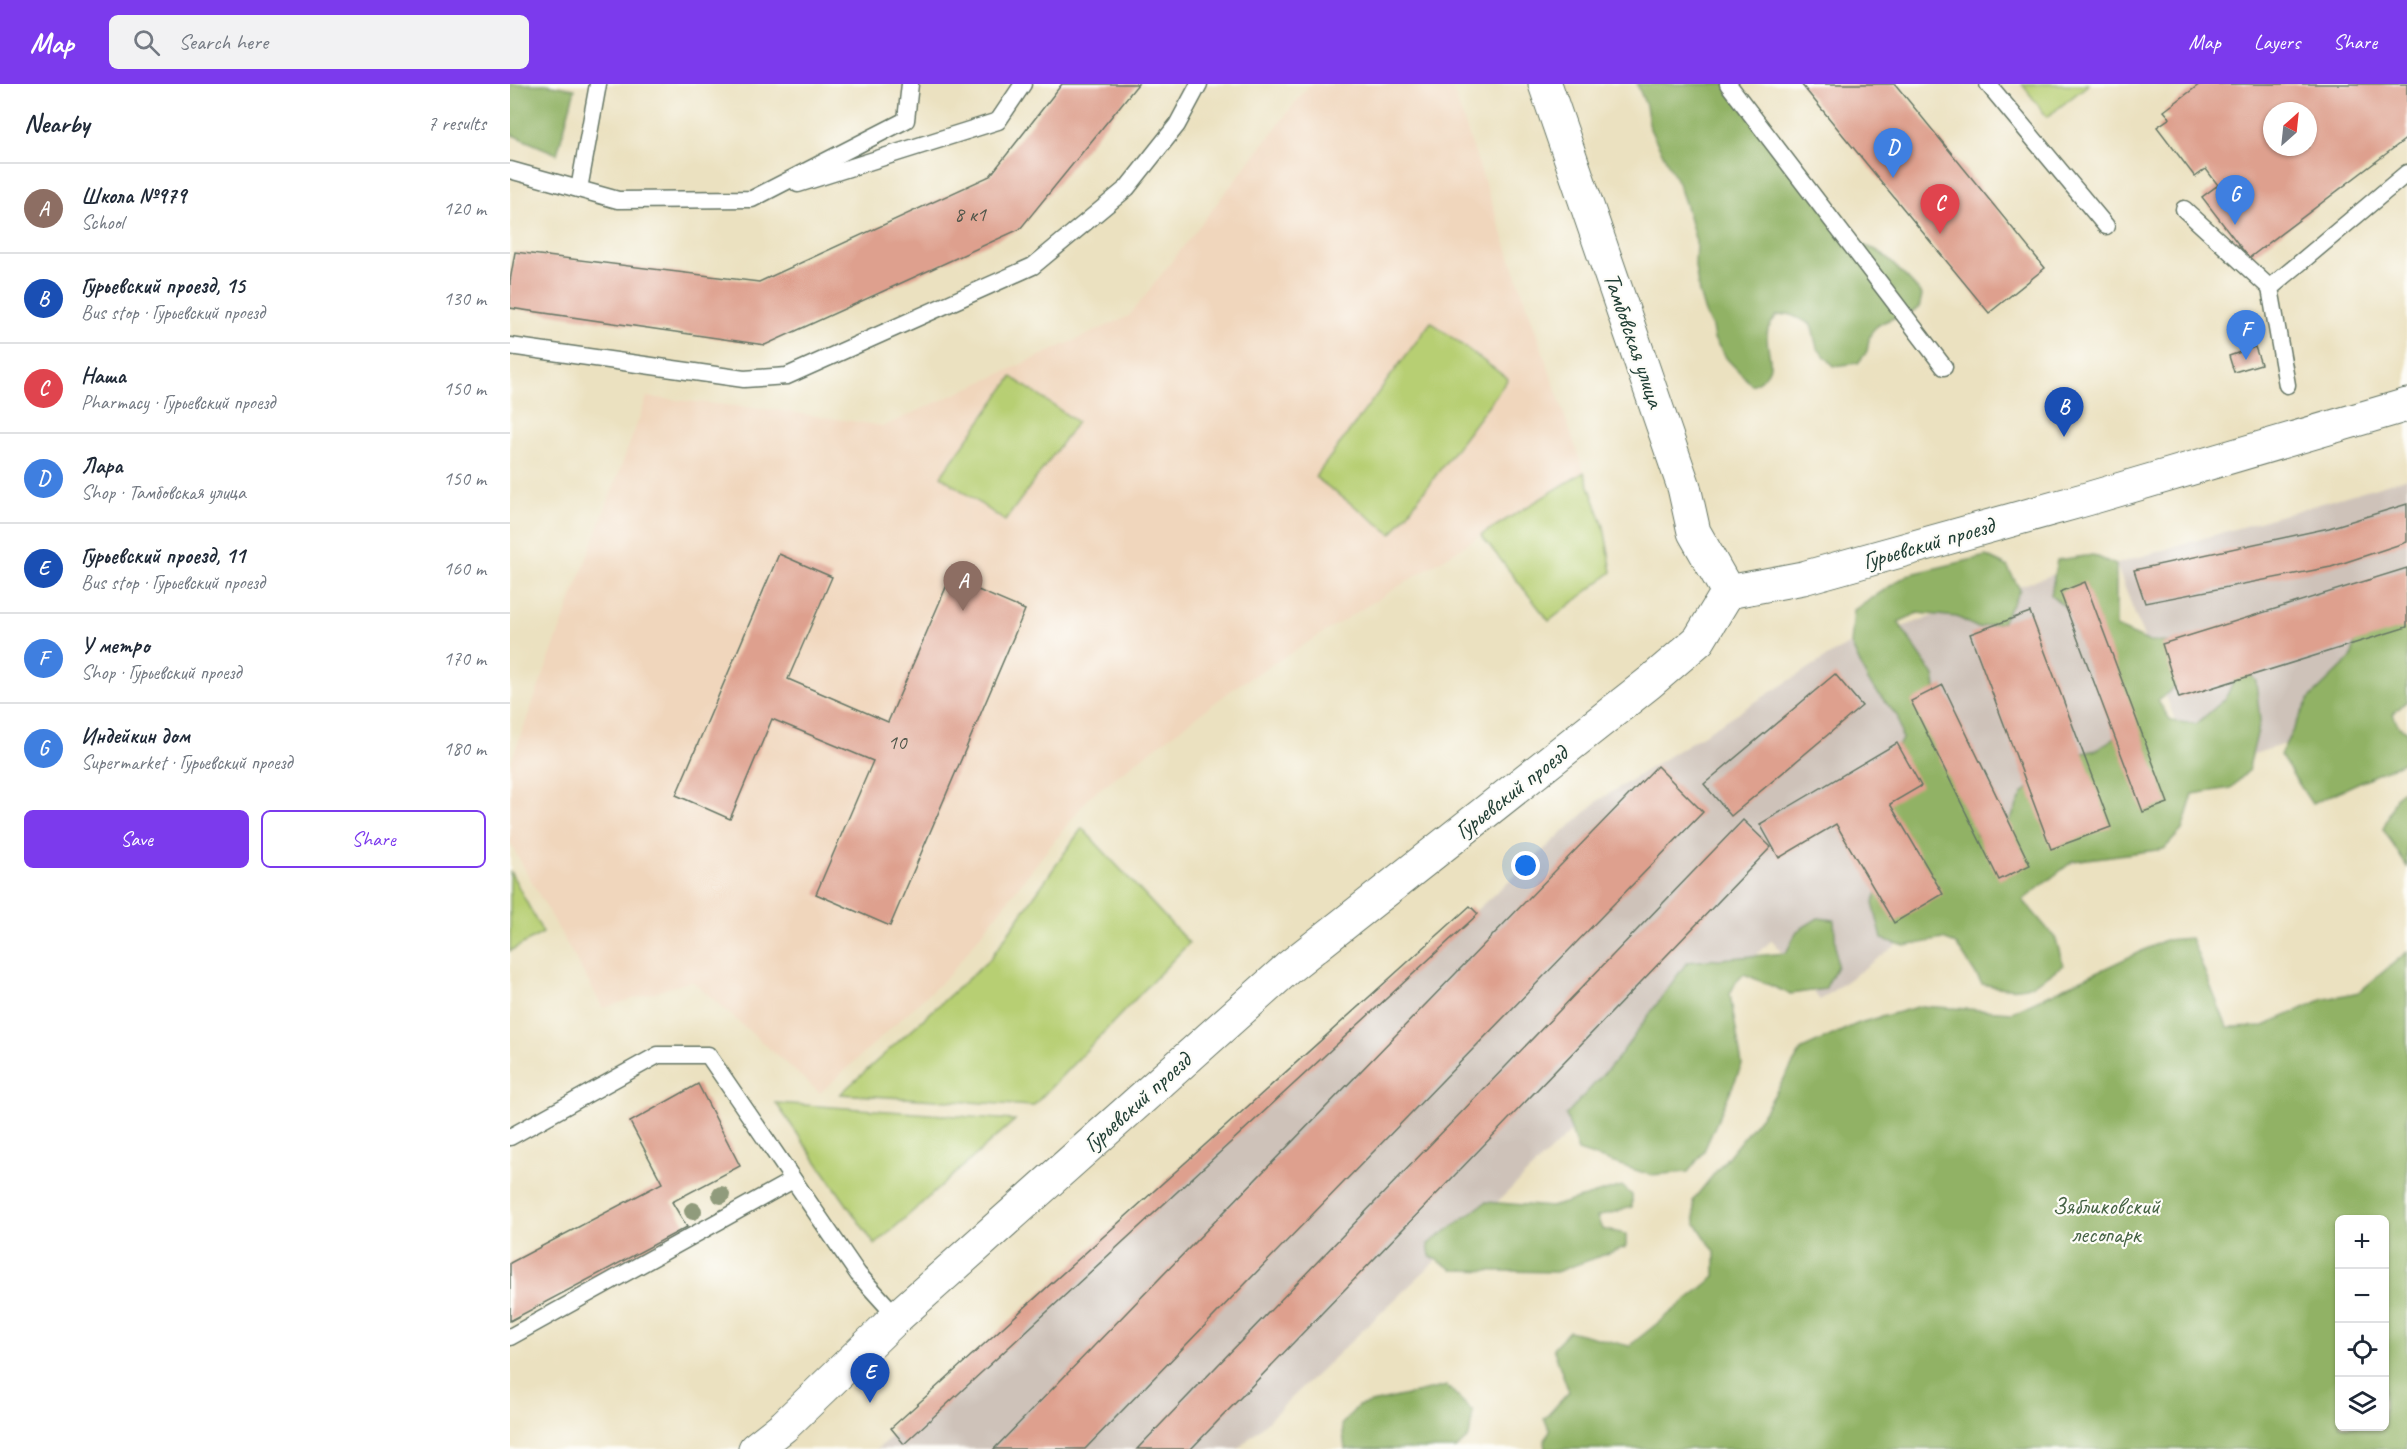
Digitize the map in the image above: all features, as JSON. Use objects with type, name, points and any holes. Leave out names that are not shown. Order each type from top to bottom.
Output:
[{"type":"street","name":"Тамбовская улица","points":[[1545,84],[1684,487],[1694,532],[1728,592]]},
{"type":"street","name":"Гурьевский проезд","points":[[755,1449],[784,1426],[897,1317],[1288,968],[1683,655],[1699,640],[1728,592],[1826,572],[2087,499],[2407,405]]},
{"type":"lane","points":[[579,189],[598,84]]},
{"type":"lane","points":[[752,199],[906,120],[910,84]]},
{"type":"lane","points":[[510,170],[618,200],[752,199],[998,121],[1023,84]]},
{"type":"lane","points":[[510,346],[744,379],[787,376],[1033,266],[1127,188],[1177,125],[1199,84]]},
{"type":"lane","points":[[1728,84],[1944,367]]},
{"type":"lane","points":[[1988,84],[2106,226]]},
{"type":"lane","points":[[2270,288],[2407,173]]},
{"type":"lane","points":[[2184,209],[2270,288],[2287,385]]},
{"type":"lane","points":[[510,1137],[658,1054],[708,1055],[858,1274],[897,1317]]},
{"type":"lane","points":[[510,1337],[793,1179]]},
{"type":"shaded area","points":[[1310,84],[1451,84],[1584,472],[1237,686],[1089,797],[949,975],[820,1093],[692,981],[603,1008],[510,843],[510,764],[647,397],[783,411],[884,426],[1129,316]]},
{"type":"shaded area","points":[[2407,478],[2407,647],[2356,721],[2195,773],[2116,564]]},
{"type":"shaded area","points":[[2086,563],[2184,819],[1933,919],[1820,1000],[1772,940],[1238,1449],[877,1449],[1599,800],[1841,648]]},
{"type":"green space","points":[[510,84],[546,84],[575,89],[557,154],[510,134]]},
{"type":"green space","points":[[1637,84],[1730,84],[1852,241],[1874,249],[1884,256],[1919,291],[1922,295],[1919,308],[1885,321],[1875,328],[1870,336],[1867,351],[1858,363],[1834,366],[1817,348],[1811,324],[1789,314],[1776,316],[1768,329],[1770,366],[1768,372],[1752,385],[1727,359],[1714,339],[1712,327],[1699,293],[1695,266],[1696,242],[1686,206],[1678,183],[1650,129],[1646,106]]},
{"type":"green space","points":[[2022,84],[2089,84],[2047,117]]},
{"type":"green space","points":[[1431,322],[1508,379],[1392,534],[1315,477]]},
{"type":"green space","points":[[1012,377],[1077,422],[1005,521],[941,476]]},
{"type":"green space","points":[[1584,472],[1604,527],[1612,572],[1549,621],[1481,535]]},
{"type":"green space","points":[[2093,555],[2116,565],[2116,627],[2150,642],[2190,643],[2177,685],[2158,701],[2171,721],[2196,724],[2225,699],[2236,677],[2247,671],[2256,681],[2260,722],[2248,771],[2231,788],[2193,794],[2182,830],[2164,849],[2073,861],[2023,900],[2056,939],[2063,965],[2026,987],[2008,988],[1982,984],[1956,944],[1943,939],[1905,946],[1882,939],[1873,903],[1889,860],[1890,760],[1902,739],[1898,717],[1868,681],[1851,644],[1854,610],[1907,575],[1986,556],[2007,566],[2020,590],[2002,622],[1978,628],[1957,617],[1918,613],[1898,622],[1934,676],[1945,740],[1979,810],[1976,835],[2001,839],[2023,793],[2062,758],[2096,750],[2127,729],[2104,641],[2051,595],[2057,560]]},
{"type":"green space","points":[[2407,592],[2407,701],[2393,714],[2399,727],[2407,731],[2407,763],[2403,762],[2312,804],[2280,755],[2309,699],[2352,657],[2354,644],[2334,632]]},
{"type":"green space","points":[[2407,787],[2407,867],[2383,829],[2397,795]]},
{"type":"green space","points":[[1082,828],[1189,943],[1033,1106],[840,1094],[990,959]]},
{"type":"green space","points":[[510,871],[543,933],[510,951]]},
{"type":"green space","points":[[1818,918],[1834,920],[1837,966],[1825,989],[1790,994],[1744,974],[1736,982],[1730,994],[1742,1065],[1703,1153],[1688,1172],[1650,1175],[1578,1151],[1566,1115],[1618,1058],[1687,962],[1786,953],[1797,931]]},
{"type":"green space","name":"Зябликовский лесопарк","points":[[2191,938],[2227,1027],[2264,1026],[2321,1000],[2359,992],[2407,952],[2407,1449],[1545,1449],[1544,1442],[1550,1430],[1544,1419],[1569,1392],[1553,1348],[1569,1331],[1629,1346],[1715,1277],[1715,1252],[1695,1222],[1693,1200],[1764,1112],[1802,1049],[1859,1023],[1921,1006],[2012,1012],[2165,940]]},
{"type":"green space","points":[[776,1103],[1015,1120],[875,1245]]},
{"type":"green space","points":[[1622,1186],[1632,1195],[1632,1207],[1597,1217],[1602,1229],[1626,1234],[1626,1247],[1556,1272],[1454,1270],[1430,1256],[1428,1244],[1486,1202],[1551,1207]]},
{"type":"green space","points":[[1447,1386],[1473,1412],[1469,1437],[1456,1449],[1345,1449],[1342,1424],[1358,1406]]},
{"type":"building","points":[[1062,84],[1138,84],[1020,229],[765,345],[510,308],[510,281],[515,252],[759,282],[990,176]]},
{"type":"building","points":[[1801,84],[1895,84],[2045,268],[1989,313]]},
{"type":"building","points":[[2200,84],[2407,84],[2407,138],[2249,258],[2202,197],[2218,185],[2206,169],[2195,177],[2157,127],[2170,118],[2164,111]]},
{"type":"building","points":[[2255,347],[2261,364],[2234,372],[2229,356]]},
{"type":"building","points":[[2407,504],[2407,542],[2331,567],[2145,603],[2134,570],[2329,528]]},
{"type":"building","points":[[779,554],[832,577],[788,679],[888,722],[950,578],[1025,610],[890,926],[816,894],[873,761],[772,719],[730,819],[676,795]]},
{"type":"building","points":[[2407,568],[2407,627],[2179,698],[2162,644]]},
{"type":"building","points":[[2085,582],[2168,803],[2143,812],[2060,592]]},
{"type":"building","points":[[2030,612],[2111,827],[2051,849],[1970,634]]},
{"type":"building","points":[[1835,674],[1862,706],[1731,816],[1704,784]]},
{"type":"building","points":[[1943,685],[2030,865],[1999,880],[1911,701]]},
{"type":"building","points":[[1897,743],[1921,786],[1890,804],[1943,894],[1894,923],[1836,824],[1779,858],[1760,824]]},
{"type":"building","points":[[1657,766],[1703,812],[1085,1449],[994,1449]]},
{"type":"building","points":[[1743,820],[1771,847],[1191,1449],[1137,1449]]},
{"type":"building","points":[[1470,906],[1478,914],[904,1444],[891,1428]]},
{"type":"building","points":[[698,1084],[740,1166],[672,1202],[687,1227],[510,1321],[510,1263],[662,1183],[630,1122]]},
{"type":"place","name":"Лара","points":[[1893,178]]},
{"type":"place","name":"Индейкин дом","points":[[2235,225]]},
{"type":"place","name":"Наша","points":[[1940,234]]},
{"type":"place","name":"У метро","points":[[2246,360]]},
{"type":"place","name":"Гурьевский проезд, 15","points":[[2064,437]]},
{"type":"place","name":"Школа №979","points":[[963,611]]},
{"type":"place","name":"Гурьевский проезд, 11","points":[[870,1403]]}]
